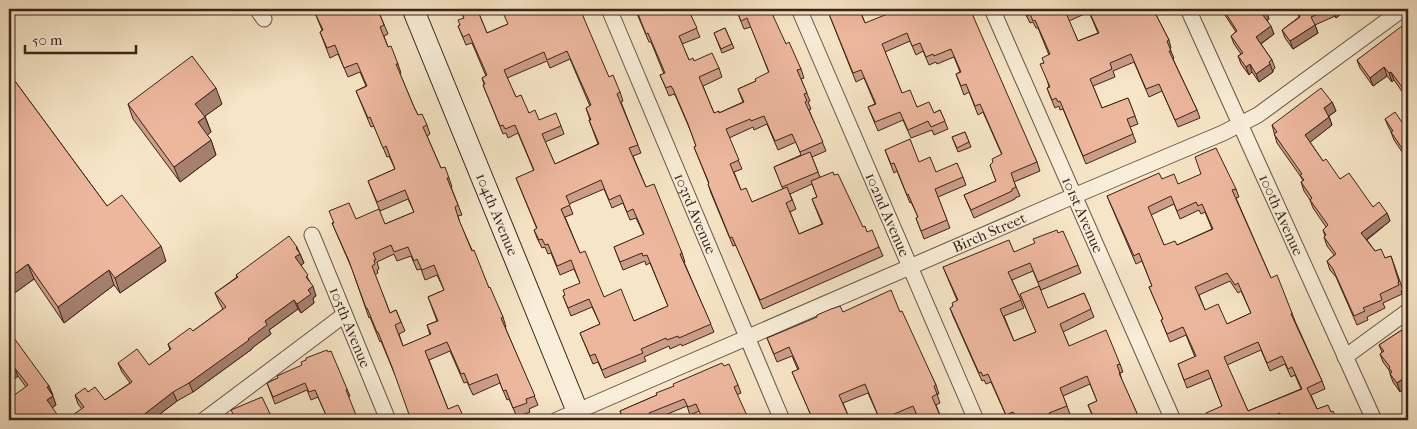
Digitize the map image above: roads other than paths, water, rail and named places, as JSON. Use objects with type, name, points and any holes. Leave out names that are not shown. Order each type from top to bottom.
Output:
[{"type":"street","name":"104th Avenue","points":[[413,9],[579,416]]},
{"type":"street","name":"103rd Avenue","points":[[609,9],[782,420]]},
{"type":"street","name":"102nd Avenue","points":[[799,9],[976,420]]},
{"type":"street","name":"101st Avenue","points":[[992,9],[1173,420]]},
{"type":"street","name":"100th Avenue","points":[[1188,9],[1374,420]]},
{"type":"street","name":"Birch Street","points":[[557,420],[579,416],[747,337],[1223,133],[1258,115],[1403,9]]},
{"type":"street","name":"105th Avenue","points":[[312,235],[388,420]]},
{"type":"street","points":[[1345,357],[1408,311]]},
{"type":"street","points":[[204,420],[344,315]]}]
